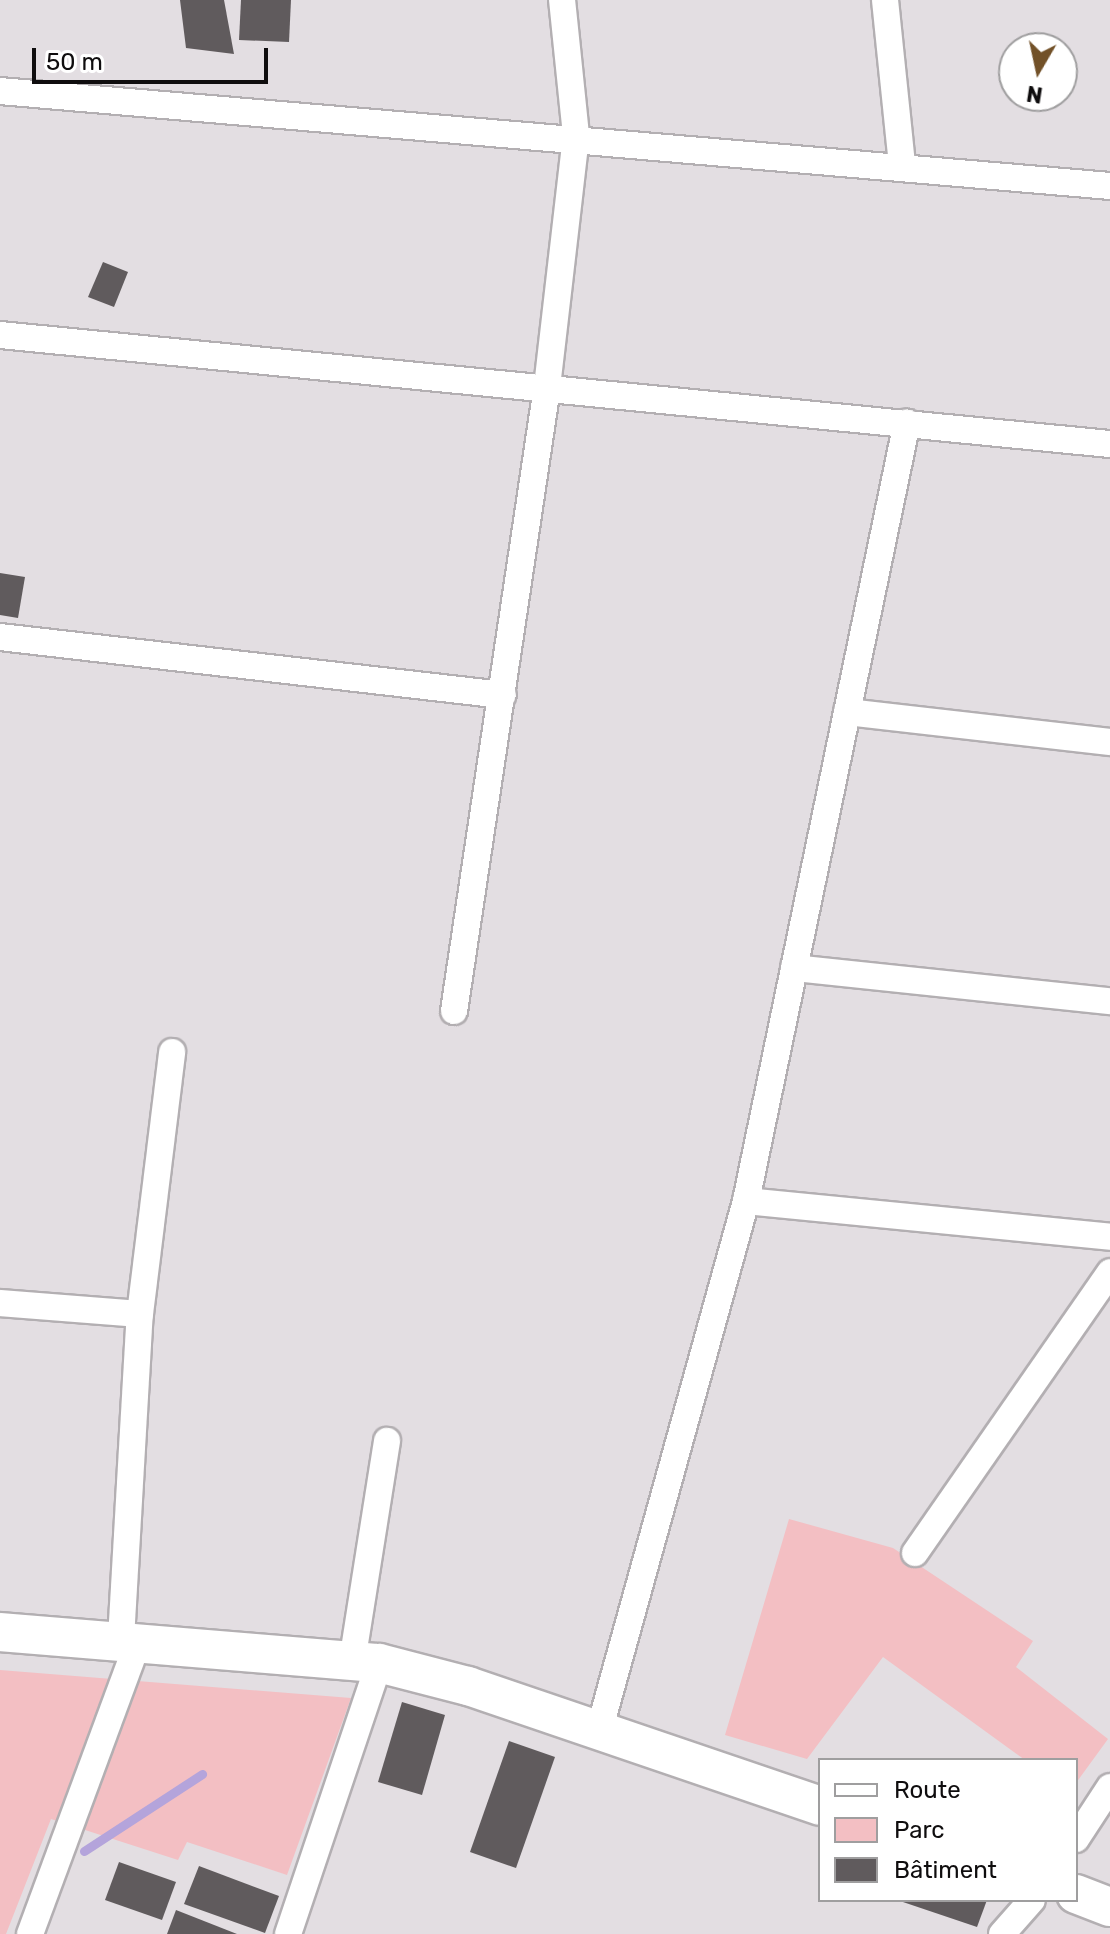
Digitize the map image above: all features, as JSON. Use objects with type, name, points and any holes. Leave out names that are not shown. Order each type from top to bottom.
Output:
[{"type":"street","points":[[454,1011],[547,387],[576,135],[562,0]]},
{"type":"street","points":[[885,0],[902,165]]},
{"type":"street","points":[[0,91],[576,135],[1110,186]]},
{"type":"street","points":[[0,335],[1110,444]]},
{"type":"street","points":[[599,1731],[746,1201],[907,422]]},
{"type":"street","points":[[0,637],[503,695]]},
{"type":"street","points":[[847,712],[1110,742]]},
{"type":"street","points":[[794,968],[1110,1001]]},
{"type":"street","points":[[30,1934],[130,1640],[140,1314],[172,1052]]},
{"type":"street","points":[[746,1201],[1110,1237]]},
{"type":"street","points":[[915,1553],[1110,1272]]},
{"type":"street","points":[[0,1303],[140,1314]]},
{"type":"street","points":[[288,1934],[366,1663],[387,1441]]},
{"type":"street","points":[[0,1632],[130,1640],[366,1663],[599,1731],[818,1805]]},
{"type":"street","points":[[1078,1836],[1110,1787]]},
{"type":"street","points":[[1078,1895],[1110,1907]]},
{"type":"street","points":[[1002,1934],[1030,1902]]},
{"type":"green space","points":[[789,1519],[893,1548],[1033,1641],[1016,1667],[1108,1739],[1078,1780],[1078,1758],[1022,1758],[883,1657],[807,1759],[725,1735]]},
{"type":"green space","points":[[0,1670],[351,1698],[287,1875],[187,1842],[178,1860],[51,1819],[6,1934],[0,1934]]},
{"type":"building","points":[[180,0],[224,0],[234,54],[186,48]]},
{"type":"building","points":[[241,0],[291,0],[289,42],[239,40]]},
{"type":"building","points":[[103,262],[128,272],[114,307],[88,297]]},
{"type":"building","points":[[0,573],[25,577],[18,618],[0,615]]},
{"type":"building","points":[[402,1702],[445,1715],[422,1795],[378,1782]]},
{"type":"building","points":[[509,1741],[555,1757],[516,1868],[470,1852]]},
{"type":"building","points":[[119,1862],[176,1882],[162,1920],[105,1900]]},
{"type":"building","points":[[199,1866],[279,1896],[265,1933],[184,1904]]},
{"type":"building","points":[[903,1902],[986,1902],[977,1927]]},
{"type":"building","points":[[176,1910],[237,1934],[167,1934]]},
{"type":"waterway","points":[[84,1851],[202,1774]]}]
